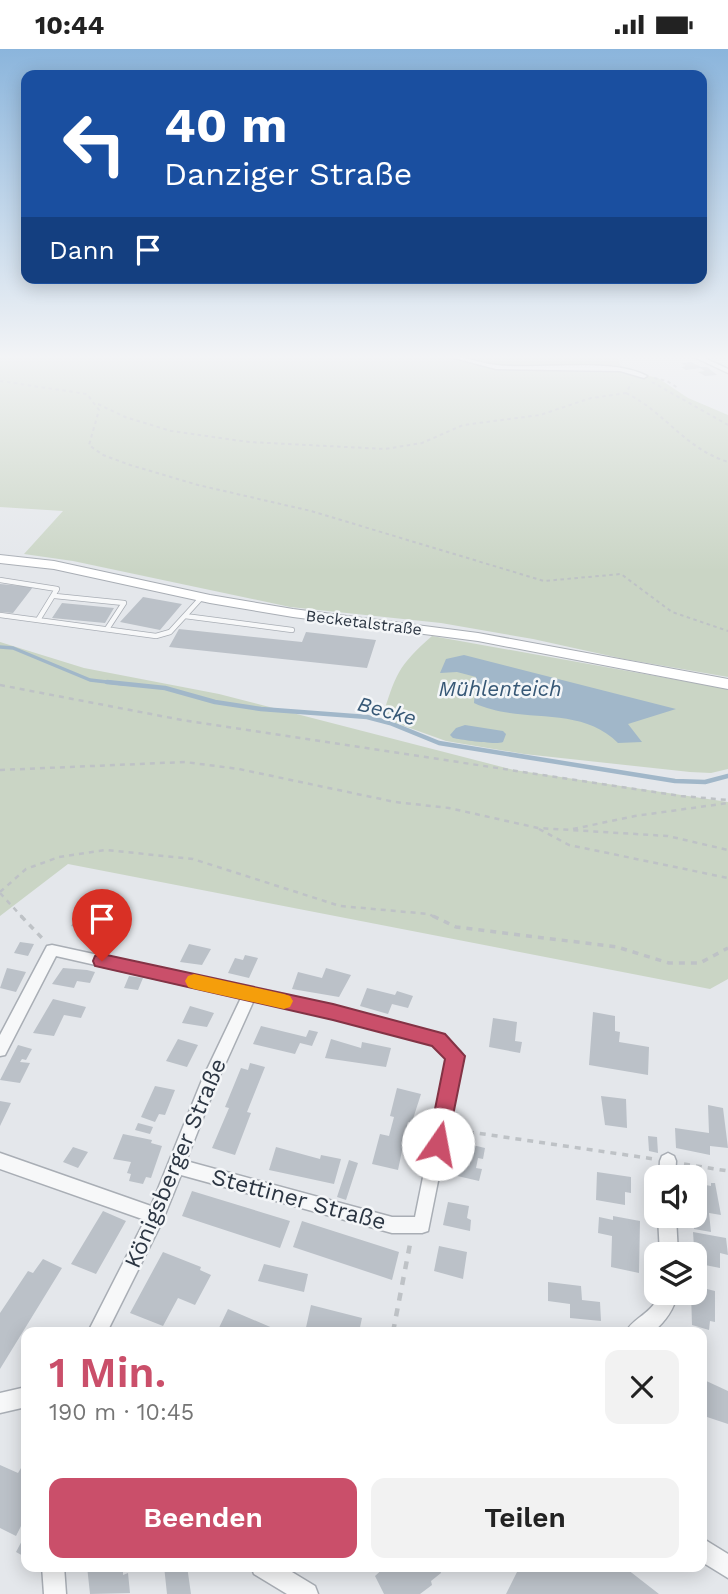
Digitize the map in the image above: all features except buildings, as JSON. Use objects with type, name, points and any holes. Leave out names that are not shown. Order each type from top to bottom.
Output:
[{"type":"main road","name":"Becketalstraße","points":[[0,559],[54,565],[202,597],[293,613],[478,636],[728,684]]},
{"type":"street","points":[[0,1050],[52,950],[250,994],[438,1040],[455,1056],[442,1128],[417,1225]]},
{"type":"street","name":"Königsberger Straße","points":[[100,1327],[156,1216],[210,1080],[250,994]]},
{"type":"street","points":[[0,1161],[156,1216]]},
{"type":"street","name":"Stettiner Straße","points":[[177,1166],[392,1225],[417,1225]]},
{"type":"street","points":[[646,1327],[665,1305]]},
{"type":"street","points":[[0,1403],[21,1398]]},
{"type":"street","points":[[707,1552],[728,1567]]},
{"type":"street","points":[[53,1572],[55,1594]]},
{"type":"street","points":[[270,1572],[296,1590]]},
{"type":"lane","points":[[0,580],[57,589],[38,619]]},
{"type":"lane","points":[[55,596],[124,603],[107,629]]},
{"type":"lane","points":[[0,615],[156,636],[170,632],[202,597]]},
{"type":"lane","points":[[185,616],[292,631]]},
{"type":"path","points":[[95,427],[89,445],[103,455],[121,462],[198,485],[311,511],[544,581],[621,574],[632,579],[665,608],[694,622],[728,631]]},
{"type":"path","points":[[159,427],[249,442],[385,449],[422,443],[458,427]]},
{"type":"path","points":[[672,427],[699,450],[728,462]]},
{"type":"path","points":[[0,685],[182,720],[728,801]]},
{"type":"path","points":[[0,770],[185,762],[263,774],[395,803],[449,808],[538,828],[668,836],[728,850]]},
{"type":"path","points":[[569,830],[728,801]]},
{"type":"path","points":[[538,828],[569,845],[728,878]]},
{"type":"path","points":[[52,950],[0,892],[26,869],[59,857],[106,850],[193,859],[340,905],[429,914],[456,927],[617,947],[669,963],[700,963],[728,948]]},
{"type":"path","points":[[442,1128],[644,1166]]},
{"type":"path","points":[[707,1171],[728,1171]]},
{"type":"path","points":[[394,1327],[417,1225]]},
{"type":"green space","points":[[0,427],[728,427],[728,677],[441,623],[290,607],[73,561],[24,554],[63,511],[0,507]]},
{"type":"green space","points":[[432,636],[728,689],[728,769],[711,773],[690,772],[524,754],[446,741],[382,718],[399,672]]},
{"type":"green space","points":[[0,642],[84,668],[219,694],[514,770],[728,802],[728,979],[710,989],[68,864],[0,916]]},
{"type":"water","name":"Mühlenteich","points":[[464,655],[676,709],[628,724],[642,742],[618,743],[603,731],[586,723],[511,713],[474,703],[476,677],[457,672],[440,673],[446,659]]},
{"type":"water","points":[[465,725],[503,731],[506,734],[503,742],[494,743],[458,739],[450,735],[456,728]]},
{"type":"waterway","name":"Becke","points":[[0,647],[13,648],[90,680],[107,682]]},
{"type":"waterway","name":"Becke","points":[[107,682],[165,688],[215,702],[261,709],[367,717],[390,723],[439,743],[675,781],[705,782],[728,776]]},
{"type":"waterway","name":"Becke","points":[[107,682],[124,684]]},
{"type":"slow traffic","points":[[194,981],[284,1001]]},
{"type":"route","points":[[102,961],[333,1012],[438,1040],[455,1056],[438,1144]]}]
